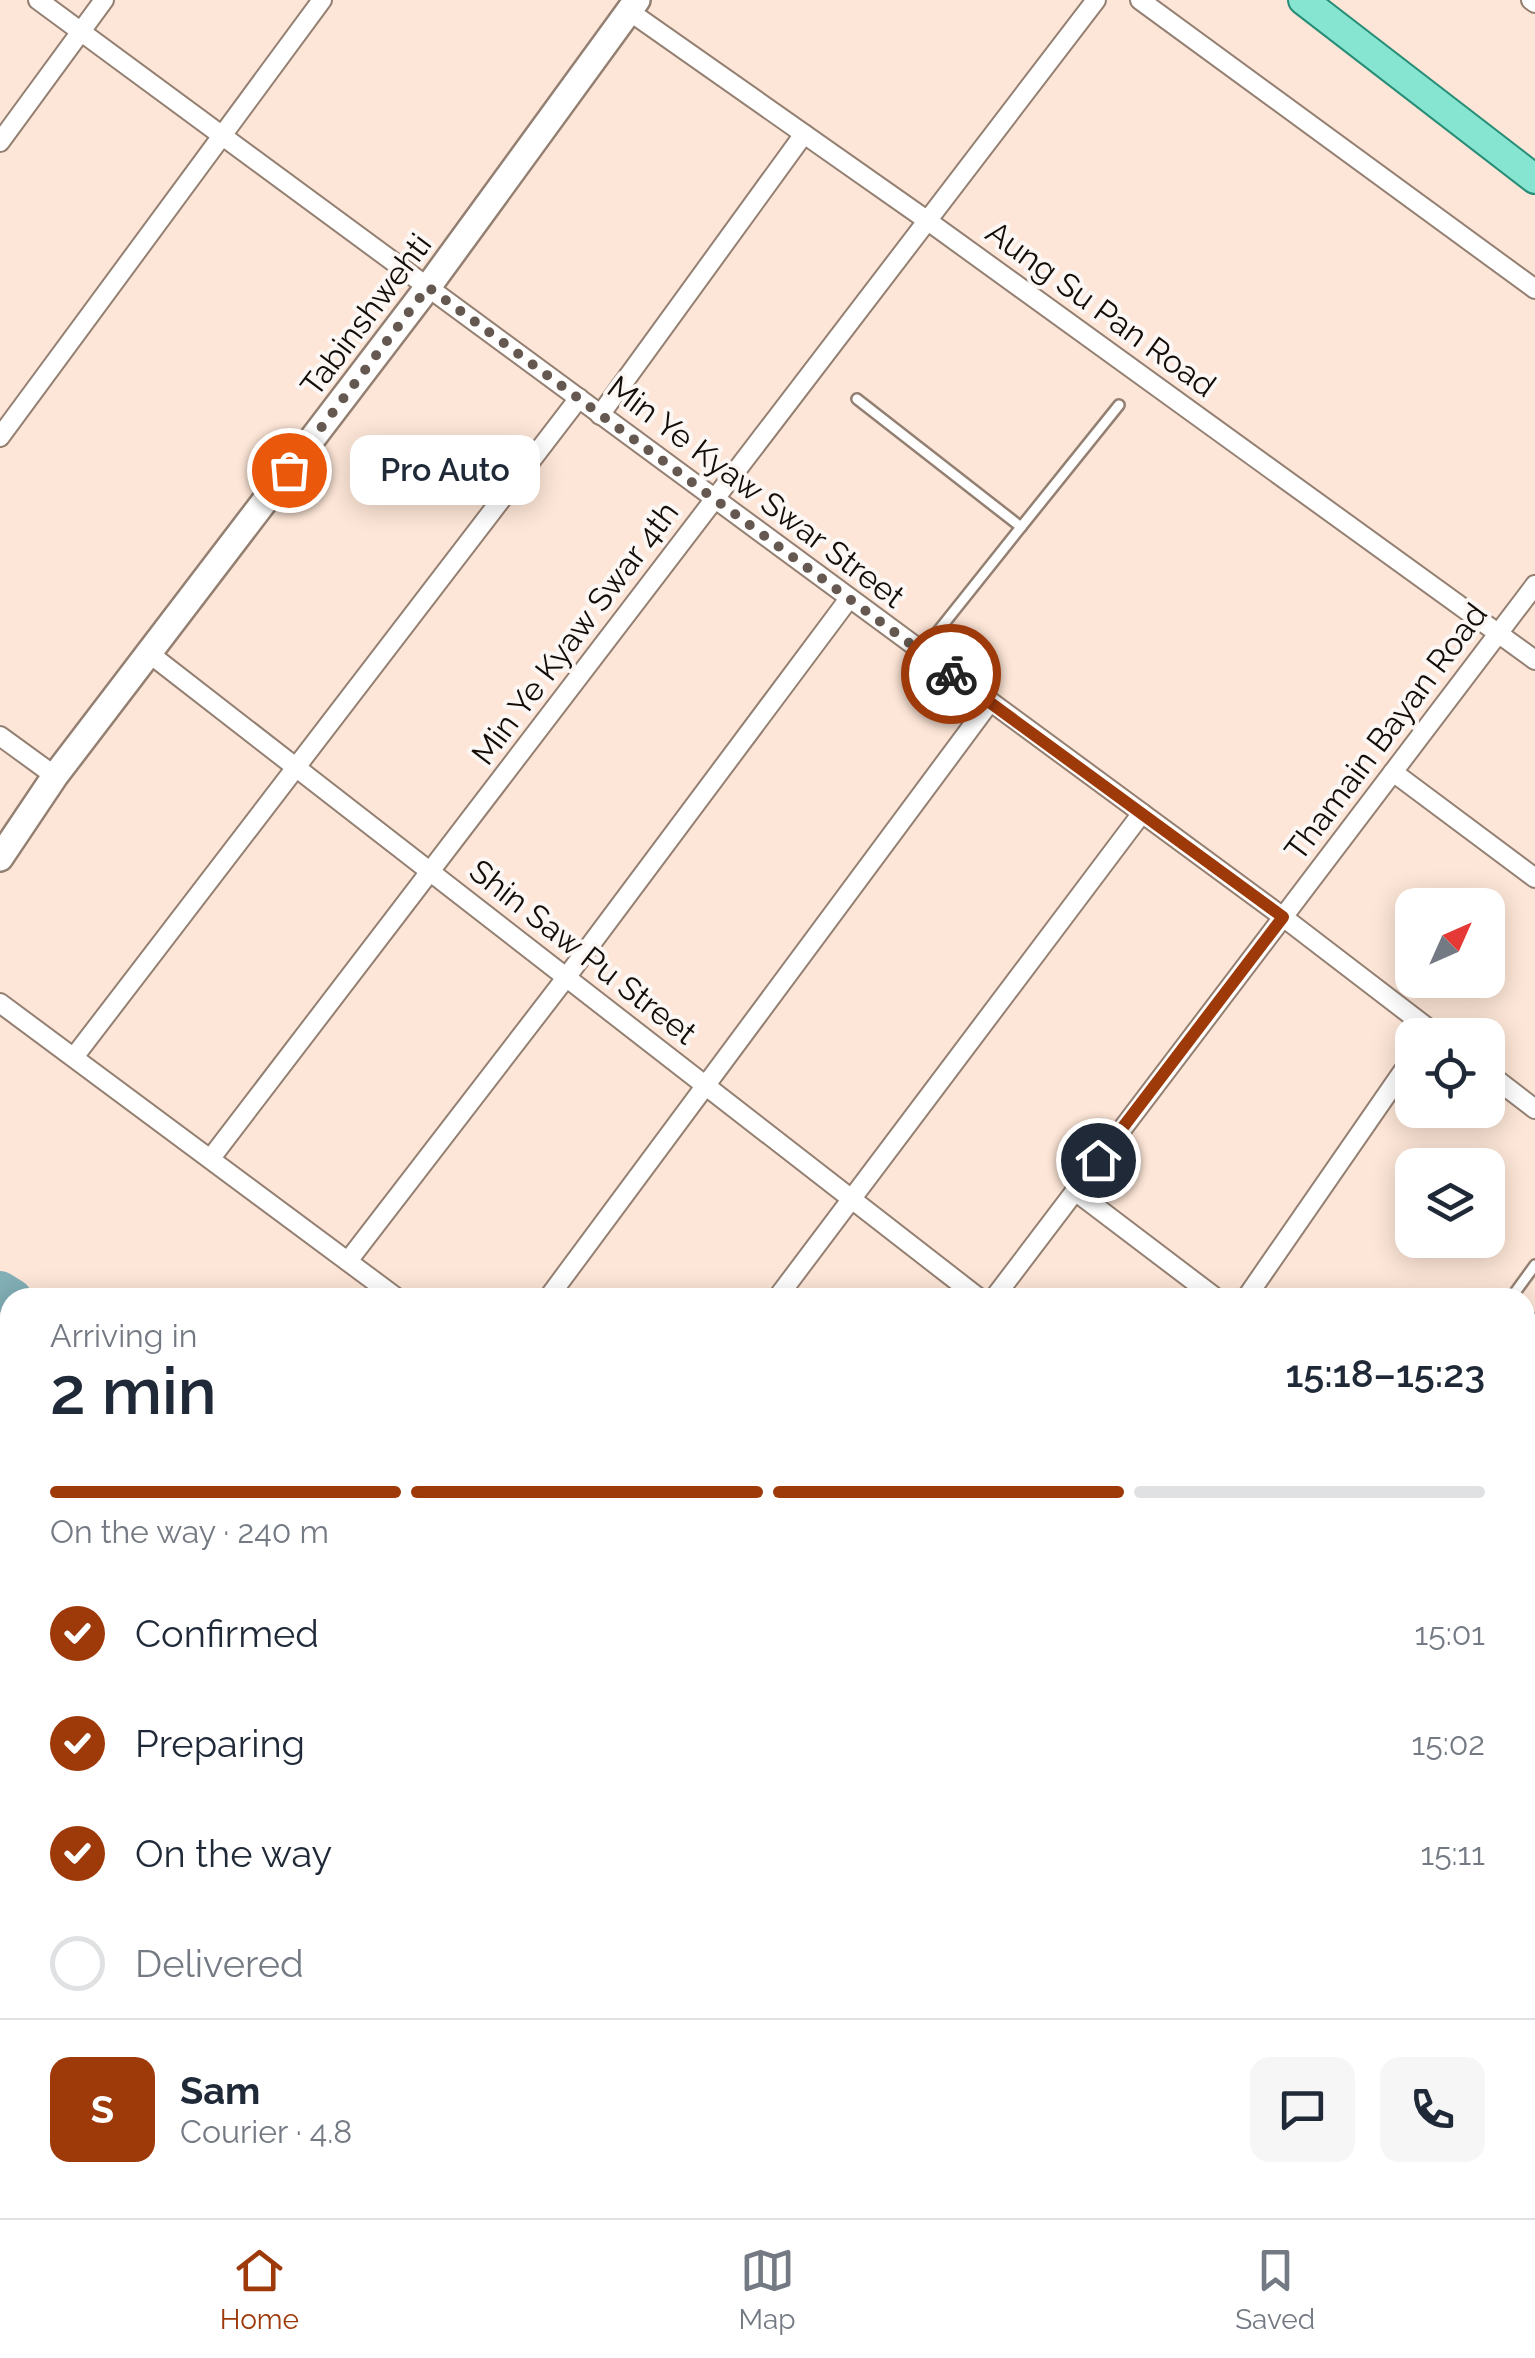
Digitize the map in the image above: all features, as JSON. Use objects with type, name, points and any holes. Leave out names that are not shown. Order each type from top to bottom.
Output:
[{"type":"main road","points":[[1303,0],[1535,179]]},
{"type":"main road","name":"Tabinshwehti","points":[[0,858],[55,776],[428,287],[633,5]]},
{"type":"street","name":"Min Ye Kyaw Swar Street","points":[[38,0],[1283,917],[1412,1018]]},
{"type":"street","points":[[0,142],[104,0]]},
{"type":"street","points":[[0,437],[322,0]]},
{"type":"street","name":"Min Ye Kyaw Swar 4th","points":[[211,1158],[1096,0]]},
{"type":"street","points":[[1140,0],[1535,289]]},
{"type":"street","name":"Aung Su Pan Road","points":[[633,5],[804,134],[1535,660]]},
{"type":"street","points":[[600,415],[804,134]]},
{"type":"street","points":[[74,1057],[579,398]]},
{"type":"street","name":"Thamain Bayan Road","points":[[1002,1288],[1535,585]]},
{"type":"street","points":[[348,1261],[566,979],[848,600]]},
{"type":"street","name":"Shin Saw Pu Street","points":[[150,654],[966,1288]]},
{"type":"street","points":[[555,1288],[990,702]]},
{"type":"street","points":[[0,736],[55,776]]},
{"type":"street","points":[[1393,772],[1535,878]]},
{"type":"street","points":[[784,1288],[1142,814]]},
{"type":"street","points":[[0,1004],[384,1288]]},
{"type":"street","points":[[1253,1288],[1395,1083]]},
{"type":"street","points":[[1505,1086],[1535,1110]]},
{"type":"street","points":[[1075,1190],[1203,1288]]},
{"type":"lane","points":[[857,398],[1021,527]]},
{"type":"lane","points":[[922,653],[1120,404]]},
{"type":"lane","points":[[1518,1288],[1535,1265]]},
{"type":"way so far","points":[[289,470],[428,287],[951,674]]},
{"type":"place","name":"Pro Auto","points":[[289,470]]},
{"type":"route","points":[[951,674],[1283,917],[1098,1160]]}]
